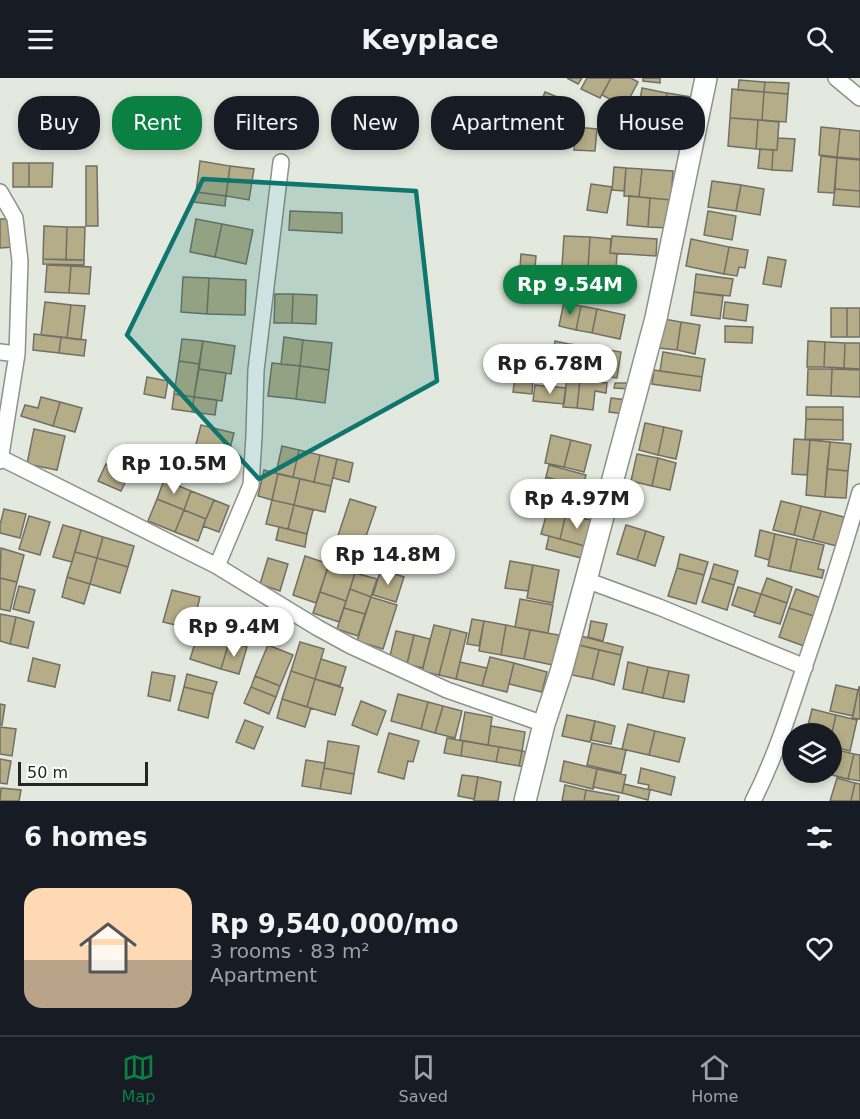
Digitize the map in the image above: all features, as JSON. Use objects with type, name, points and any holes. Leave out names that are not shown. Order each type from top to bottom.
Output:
[{"type":"street","points":[[525,801],[544,724],[561,672],[656,318],[706,78]]},
{"type":"street","points":[[836,78],[860,98]]},
{"type":"street","points":[[217,566],[251,485],[256,370],[281,162]]},
{"type":"street","points":[[0,192],[13,212],[20,261],[18,354],[1,459],[217,566],[351,646],[447,690],[544,724]]},
{"type":"street","points":[[0,352],[18,354]]},
{"type":"street","points":[[753,801],[770,764],[793,702],[841,558],[860,492]]},
{"type":"street","points":[[586,580],[659,607],[805,667]]},
{"type":"highlighted area","points":[[203,179],[416,191],[437,381],[259,479],[127,335]]},
{"type":"building","points":[[567,78],[582,78],[578,84]]},
{"type":"building","points":[[587,78],[611,78],[601,96],[597,97],[581,89]]},
{"type":"building","points":[[611,78],[631,78],[638,82],[631,96],[602,95]]},
{"type":"building","points":[[643,78],[660,78],[660,83],[643,81]]},
{"type":"building","points":[[739,80],[765,82],[764,92],[738,90]]},
{"type":"building","points":[[765,82],[789,83],[788,94],[764,92]]},
{"type":"building","points":[[642,88],[667,93],[666,96],[641,96]]},
{"type":"building","points":[[732,89],[764,92],[762,120],[730,118]]},
{"type":"building","points":[[545,92],[555,96],[543,96]]},
{"type":"building","points":[[764,92],[788,94],[786,122],[762,120]]},
{"type":"building","points":[[667,93],[686,96],[666,96]]},
{"type":"building","points":[[730,118],[758,120],[756,149],[728,146]]},
{"type":"building","points":[[758,120],[779,122],[777,150],[756,149]]},
{"type":"building","points":[[821,127],[840,129],[837,157],[819,155]]},
{"type":"building","points":[[585,128],[597,129],[595,151],[574,150],[585,150]]},
{"type":"building","points":[[840,129],[860,131],[860,159],[837,157]]},
{"type":"building","points":[[778,138],[795,139],[792,171],[772,170],[773,150],[777,150]]},
{"type":"building","points":[[760,149],[773,150],[772,170],[758,168]]},
{"type":"building","points":[[821,156],[837,158],[834,193],[818,192]]},
{"type":"building","points":[[837,158],[860,160],[860,191],[835,189]]},
{"type":"building","points":[[200,161],[230,166],[226,196],[196,192]]},
{"type":"building","points":[[13,163],[29,163],[29,187],[13,187]]},
{"type":"building","points":[[29,163],[53,163],[52,187],[29,187]]},
{"type":"building","points":[[86,166],[97,166],[98,226],[86,226]]},
{"type":"building","points":[[230,166],[254,169],[249,200],[226,196]]},
{"type":"building","points":[[614,167],[626,168],[624,191],[612,190]]},
{"type":"building","points":[[626,168],[642,169],[639,197],[624,196]]},
{"type":"building","points":[[642,169],[673,171],[671,200],[639,197]]},
{"type":"building","points":[[712,181],[741,185],[736,211],[708,207]]},
{"type":"building","points":[[591,184],[612,187],[607,213],[587,210]]},
{"type":"building","points":[[741,185],[764,189],[760,215],[736,211]]},
{"type":"building","points":[[835,189],[860,191],[860,207],[833,205]]},
{"type":"building","points":[[196,192],[226,196],[225,206],[194,202]]},
{"type":"building","points":[[629,196],[650,198],[648,227],[627,225]]},
{"type":"building","points":[[650,198],[671,200],[669,228],[648,227]]},
{"type":"building","points":[[290,211],[342,213],[342,233],[289,230]]},
{"type":"building","points":[[708,211],[736,216],[732,240],[704,235]]},
{"type":"building","points":[[0,219],[12,219],[13,247],[0,248]]},
{"type":"building","points":[[196,219],[222,224],[215,257],[190,252]]},
{"type":"building","points":[[222,224],[253,230],[246,264],[215,257]]},
{"type":"building","points":[[44,226],[67,227],[66,260],[43,259]]},
{"type":"building","points":[[67,227],[85,227],[84,260],[66,260]]},
{"type":"building","points":[[564,236],[590,237],[588,267],[562,266]]},
{"type":"building","points":[[612,236],[657,239],[656,256],[610,253]]},
{"type":"building","points":[[590,237],[611,239],[610,253],[617,254],[616,269],[588,267]]},
{"type":"building","points":[[691,239],[729,247],[724,274],[686,266]]},
{"type":"building","points":[[729,247],[748,250],[745,268],[739,267],[737,276],[724,274]]},
{"type":"building","points":[[521,254],[536,256],[534,281],[519,280]]},
{"type":"building","points":[[768,257],[786,260],[781,287],[763,284]]},
{"type":"building","points":[[43,259],[84,260],[84,265],[43,264]]},
{"type":"building","points":[[47,265],[71,266],[69,293],[45,292]]},
{"type":"building","points":[[71,266],[91,267],[89,294],[69,293]]},
{"type":"building","points":[[562,266],[573,267],[571,293],[560,293]]},
{"type":"building","points":[[573,267],[597,268],[595,295],[571,293]]},
{"type":"building","points":[[597,268],[627,270],[625,297],[595,295]]},
{"type":"building","points":[[696,274],[733,279],[730,296],[694,292]]},
{"type":"building","points":[[183,277],[209,278],[207,314],[181,312]]},
{"type":"building","points":[[209,278],[246,280],[245,315],[207,314]]},
{"type":"building","points":[[694,292],[723,296],[720,319],[691,315]]},
{"type":"building","points":[[275,294],[293,294],[292,323],[274,323]]},
{"type":"building","points":[[293,294],[317,295],[316,324],[292,323]]},
{"type":"building","points":[[45,302],[71,305],[67,338],[41,335]]},
{"type":"building","points":[[564,302],[581,306],[576,330],[559,326]]},
{"type":"building","points":[[725,302],[748,305],[746,321],[723,318]]},
{"type":"building","points":[[71,305],[85,306],[81,340],[67,338]]},
{"type":"building","points":[[581,306],[597,309],[592,333],[576,330]]},
{"type":"building","points":[[831,308],[847,308],[847,337],[831,337]]},
{"type":"building","points":[[847,308],[860,308],[860,337],[847,337]]},
{"type":"building","points":[[597,309],[625,315],[620,339],[592,333]]},
{"type":"building","points":[[664,319],[681,322],[677,350],[659,348]]},
{"type":"building","points":[[681,322],[700,325],[695,354],[677,350]]},
{"type":"building","points":[[725,326],[753,327],[752,343],[725,342]]},
{"type":"building","points":[[34,334],[61,337],[59,353],[33,350]]},
{"type":"building","points":[[61,337],[86,340],[84,356],[59,353]]},
{"type":"building","points":[[284,337],[303,340],[300,366],[281,364]]},
{"type":"building","points":[[182,339],[203,341],[199,364],[179,361]]},
{"type":"building","points":[[303,340],[332,343],[329,370],[300,366]]},
{"type":"building","points":[[203,341],[235,346],[231,374],[199,369]]},
{"type":"building","points":[[555,341],[569,344],[565,370],[551,368]]},
{"type":"building","points":[[808,341],[825,342],[824,367],[807,367]]},
{"type":"building","points":[[825,342],[845,343],[844,368],[824,367]]},
{"type":"building","points":[[845,343],[860,343],[860,369],[844,368]]},
{"type":"building","points":[[569,344],[591,347],[587,374],[565,370]]},
{"type":"building","points":[[591,347],[621,352],[617,378],[587,374]]},
{"type":"building","points":[[663,352],[705,359],[702,377],[660,371]]},
{"type":"building","points":[[179,361],[199,364],[194,397],[174,394]]},
{"type":"building","points":[[272,363],[300,366],[296,399],[268,396]]},
{"type":"building","points":[[300,366],[329,370],[325,403],[296,399]]},
{"type":"building","points":[[199,369],[226,373],[222,401],[194,397]]},
{"type":"building","points":[[808,369],[832,369],[831,396],[807,395]]},
{"type":"building","points":[[832,369],[860,370],[860,397],[831,396]]},
{"type":"building","points":[[654,370],[702,377],[700,391],[652,384]]},
{"type":"building","points":[[147,377],[168,381],[165,398],[144,394]]},
{"type":"building","points":[[515,377],[533,379],[532,394],[513,392]]},
{"type":"building","points":[[567,378],[580,380],[577,408],[563,407]]},
{"type":"building","points":[[580,380],[607,383],[606,393],[595,391],[593,410],[577,408]]},
{"type":"building","points":[[615,383],[630,383],[630,389],[614,388]]},
{"type":"building","points":[[535,385],[566,388],[564,404],[533,401]]},
{"type":"building","points":[[174,394],[194,397],[192,412],[172,409]]},
{"type":"building","points":[[41,397],[60,402],[53,426],[21,416],[25,405],[38,408]]},
{"type":"building","points":[[194,397],[217,400],[215,415],[192,412]]},
{"type":"building","points":[[611,398],[627,400],[625,414],[609,412]]},
{"type":"building","points":[[60,402],[82,408],[75,432],[53,426]]},
{"type":"building","points":[[806,407],[843,407],[843,420],[806,419]]},
{"type":"building","points":[[806,419],[843,420],[843,440],[805,439]]},
{"type":"building","points":[[645,423],[664,427],[658,455],[639,450]]},
{"type":"building","points":[[201,425],[234,433],[227,460],[194,452]]},
{"type":"building","points":[[664,427],[682,431],[676,459],[658,455]]},
{"type":"building","points":[[34,429],[65,436],[57,470],[27,464]]},
{"type":"building","points":[[551,435],[571,440],[564,467],[545,463]]},
{"type":"building","points":[[794,439],[810,440],[807,475],[792,474]]},
{"type":"building","points":[[571,440],[591,445],[584,472],[564,467]]},
{"type":"building","points":[[810,440],[830,442],[825,497],[806,495]]},
{"type":"building","points":[[830,442],[851,444],[848,471],[827,469]]},
{"type":"building","points":[[282,446],[299,450],[293,477],[276,473]]},
{"type":"building","points":[[299,450],[320,455],[314,482],[293,477]]},
{"type":"building","points":[[637,454],[658,458],[652,486],[631,481]]},
{"type":"building","points":[[320,455],[337,459],[331,486],[314,482]]},
{"type":"building","points":[[658,458],[676,463],[670,490],[652,486]]},
{"type":"building","points":[[337,459],[353,463],[349,482],[333,478]]},
{"type":"building","points":[[106,464],[129,474],[121,491],[98,481]]},
{"type":"building","points":[[549,465],[586,475],[583,487],[546,477]]},
{"type":"building","points":[[827,469],[848,471],[846,498],[825,497]]},
{"type":"building","points":[[264,470],[278,474],[272,500],[258,496]]},
{"type":"building","points":[[278,474],[300,479],[294,505],[272,500]]},
{"type":"building","points":[[546,477],[566,483],[558,511],[538,506]]},
{"type":"building","points":[[300,479],[331,486],[325,512],[294,505]]},
{"type":"building","points":[[164,480],[191,491],[184,510],[157,499]]},
{"type":"building","points":[[566,483],[593,490],[585,519],[558,511]]},
{"type":"building","points":[[191,491],[214,500],[206,519],[184,510]]},
{"type":"building","points":[[157,499],[184,510],[175,532],[148,521]]},
{"type":"building","points":[[350,499],[376,507],[359,557],[334,548]]},
{"type":"building","points":[[214,500],[229,506],[219,532],[203,526]]},
{"type":"building","points":[[272,500],[294,505],[288,529],[266,524]]},
{"type":"building","points":[[781,501],[801,506],[794,535],[773,530]]},
{"type":"building","points":[[294,505],[313,510],[307,534],[288,529]]},
{"type":"building","points":[[801,506],[821,511],[813,540],[794,535]]},
{"type":"building","points":[[4,509],[26,514],[20,538],[0,533]]},
{"type":"building","points":[[548,509],[566,514],[560,539],[541,534]]},
{"type":"building","points":[[184,510],[206,519],[198,541],[175,532]]},
{"type":"building","points":[[821,511],[844,517],[837,546],[813,540]]},
{"type":"building","points":[[566,514],[595,521],[588,547],[560,539]]},
{"type":"building","points":[[29,516],[50,522],[40,555],[19,549]]},
{"type":"building","points":[[63,525],[81,530],[72,562],[53,557]]},
{"type":"building","points":[[626,525],[646,531],[637,560],[617,554]]},
{"type":"building","points":[[279,527],[307,534],[305,547],[276,540]]},
{"type":"building","points":[[81,530],[103,537],[97,558],[75,552]]},
{"type":"building","points":[[760,530],[775,534],[769,560],[755,556]]},
{"type":"building","points":[[646,531],[664,537],[655,566],[637,560]]},
{"type":"building","points":[[775,534],[797,539],[790,571],[768,566]]},
{"type":"building","points":[[549,536],[588,547],[585,559],[546,549]]},
{"type":"building","points":[[103,537],[134,546],[128,567],[97,558]]},
{"type":"building","points":[[797,539],[824,545],[818,569],[824,570],[822,578],[790,571]]},
{"type":"building","points":[[1,548],[24,555],[17,582],[0,578]]},
{"type":"building","points":[[75,552],[97,558],[90,584],[67,577]]},
{"type":"building","points":[[680,554],[708,562],[704,575],[677,568]]},
{"type":"building","points":[[305,556],[329,564],[316,603],[293,595]]},
{"type":"building","points":[[97,558],[128,567],[120,593],[90,584]]},
{"type":"building","points":[[268,558],[288,564],[280,591],[260,584]]},
{"type":"building","points":[[510,561],[533,565],[528,591],[505,588]]},
{"type":"building","points":[[329,564],[355,573],[346,601],[320,592]]},
{"type":"building","points":[[714,564],[738,571],[734,585],[710,578]]},
{"type":"building","points":[[533,565],[559,570],[553,603],[527,598]]},
{"type":"building","points":[[677,568],[704,575],[696,604],[668,596]]},
{"type":"building","points":[[381,569],[404,577],[396,602],[373,595]]},
{"type":"building","points":[[355,573],[377,579],[371,597],[350,589]]},
{"type":"building","points":[[67,577],[90,584],[84,604],[62,597]]},
{"type":"building","points":[[0,578],[17,582],[10,611],[0,609]]},
{"type":"building","points":[[710,578],[734,585],[727,610],[702,602]]},
{"type":"building","points":[[767,578],[792,587],[787,603],[761,594]]},
{"type":"building","points":[[19,586],[35,590],[29,613],[13,609]]},
{"type":"building","points":[[738,587],[761,594],[755,613],[732,605]]},
{"type":"building","points":[[350,589],[371,597],[365,614],[344,608]]},
{"type":"building","points":[[796,589],[821,598],[814,616],[789,608]]},
{"type":"building","points":[[172,590],[200,597],[192,629],[163,622]]},
{"type":"building","points":[[320,592],[346,601],[339,622],[313,613]]},
{"type":"building","points":[[761,594],[787,603],[780,624],[754,616]]},
{"type":"building","points":[[371,597],[397,605],[383,649],[357,641]]},
{"type":"building","points":[[520,599],[553,605],[548,633],[515,627]]},
{"type":"building","points":[[344,608],[365,614],[358,636],[337,629]]},
{"type":"building","points":[[789,608],[814,616],[804,646],[779,637]]},
{"type":"building","points":[[257,611],[277,624],[266,642],[246,629]]},
{"type":"building","points":[[0,614],[16,617],[10,644],[0,641]]},
{"type":"building","points":[[204,616],[235,625],[228,646],[197,637]]},
{"type":"building","points":[[16,617],[34,622],[28,648],[10,644]]},
{"type":"building","points":[[472,619],[484,621],[479,646],[467,644]]},
{"type":"building","points":[[484,621],[506,625],[501,655],[479,651]]},
{"type":"building","points":[[591,621],[607,624],[603,641],[588,637]]},
{"type":"building","points":[[434,625],[451,629],[439,675],[422,671]]},
{"type":"building","points":[[506,625],[530,630],[524,659],[501,655]]},
{"type":"building","points":[[451,629],[467,633],[456,679],[439,675]]},
{"type":"building","points":[[530,630],[559,635],[553,665],[524,659]]},
{"type":"building","points":[[396,631],[414,635],[407,664],[389,660]]},
{"type":"building","points":[[414,635],[430,639],[423,668],[407,664]]},
{"type":"building","points":[[581,636],[623,647],[621,655],[579,645]]},
{"type":"building","points":[[197,637],[228,646],[221,669],[190,659]]},
{"type":"building","points":[[229,642],[247,647],[239,674],[221,669]]},
{"type":"building","points":[[300,642],[324,649],[315,679],[291,671]]},
{"type":"building","points":[[268,645],[293,655],[280,686],[255,676]]},
{"type":"building","points":[[579,645],[599,650],[592,679],[572,675]]},
{"type":"building","points":[[599,650],[621,655],[614,685],[592,679]]},
{"type":"building","points":[[490,657],[514,663],[507,692],[482,686]]},
{"type":"building","points":[[33,658],[60,665],[55,687],[28,681]]},
{"type":"building","points":[[321,659],[346,667],[340,686],[315,679]]},
{"type":"building","points":[[460,662],[487,668],[482,686],[456,679]]},
{"type":"building","points":[[628,662],[648,667],[642,693],[623,689]]},
{"type":"building","points":[[514,663],[547,672],[542,692],[509,684]]},
{"type":"building","points":[[648,667],[669,671],[663,698],[642,693]]},
{"type":"building","points":[[291,671],[315,679],[307,707],[282,699]]},
{"type":"building","points":[[669,671],[689,675],[684,702],[663,698]]},
{"type":"building","points":[[152,672],[175,676],[170,701],[148,696]]},
{"type":"building","points":[[187,674],[217,682],[213,694],[184,687]]},
{"type":"building","points":[[255,676],[280,686],[276,697],[251,687]]},
{"type":"building","points":[[315,679],[343,688],[335,715],[307,707]]},
{"type":"building","points":[[836,685],[858,690],[853,716],[830,711]]},
{"type":"building","points":[[184,687],[213,694],[208,718],[178,710]]},
{"type":"building","points":[[251,687],[276,697],[269,714],[244,703]]},
{"type":"building","points":[[860,687],[860,719],[852,718]]},
{"type":"building","points":[[398,694],[428,702],[421,729],[391,721]]},
{"type":"building","points":[[282,699],[311,708],[305,727],[277,718]]},
{"type":"building","points":[[361,701],[386,711],[377,735],[352,725]]},
{"type":"building","points":[[428,702],[443,706],[435,733],[421,729]]},
{"type":"building","points":[[0,704],[5,705],[2,725],[0,725]]},
{"type":"building","points":[[443,706],[462,711],[455,738],[435,733]]},
{"type":"building","points":[[812,709],[836,715],[834,723],[809,723]]},
{"type":"building","points":[[465,712],[492,717],[488,745],[460,740]]},
{"type":"building","points":[[567,715],[595,721],[590,742],[562,736]]},
{"type":"building","points":[[836,715],[857,720],[850,751],[842,749],[842,723],[834,723]]},
{"type":"building","points":[[245,720],[263,727],[254,749],[236,742]]},
{"type":"building","points":[[595,721],[615,726],[611,744],[591,740]]},
{"type":"building","points":[[628,724],[655,731],[649,755],[622,749]]},
{"type":"building","points":[[491,726],[525,732],[522,751],[488,745]]},
{"type":"building","points":[[0,727],[16,729],[12,756],[0,754]]},
{"type":"building","points":[[655,731],[685,738],[679,762],[649,755]]},
{"type":"building","points":[[389,733],[419,741],[413,762],[408,761],[404,779],[378,772]]},
{"type":"building","points":[[447,738],[463,741],[461,756],[444,753]]},
{"type":"building","points":[[328,741],[359,746],[354,774],[324,768]]},
{"type":"building","points":[[463,741],[499,747],[496,762],[461,756]]},
{"type":"building","points":[[592,743],[626,750],[621,773],[587,765]]},
{"type":"building","points":[[499,747],[522,751],[519,766],[496,762]]},
{"type":"building","points":[[522,751],[532,753],[530,768],[519,766]]},
{"type":"building","points":[[842,751],[854,754],[848,779],[842,778]]},
{"type":"building","points":[[854,754],[860,755],[860,781],[848,779]]},
{"type":"building","points":[[0,759],[11,761],[7,784],[0,783]]},
{"type":"building","points":[[306,760],[325,763],[320,789],[302,786]]},
{"type":"building","points":[[564,761],[597,769],[593,789],[560,781]]},
{"type":"building","points":[[324,768],[354,774],[351,794],[320,789]]},
{"type":"building","points":[[641,768],[675,777],[671,795],[648,789],[649,785],[638,783]]},
{"type":"building","points":[[597,769],[626,775],[622,793],[593,787]]},
{"type":"building","points":[[462,775],[478,777],[474,799],[458,796]]},
{"type":"building","points":[[478,777],[501,782],[498,801],[474,801]]},
{"type":"building","points":[[842,779],[855,783],[851,801],[830,801],[835,783],[842,783]]},
{"type":"building","points":[[855,783],[860,784],[860,801],[851,801]]},
{"type":"building","points":[[624,784],[650,790],[648,800],[622,793]]},
{"type":"building","points":[[565,785],[586,790],[584,801],[562,801]]},
{"type":"building","points":[[1,788],[21,790],[19,801],[0,801]]},
{"type":"building","points":[[586,790],[619,796],[618,801],[584,801]]}]
